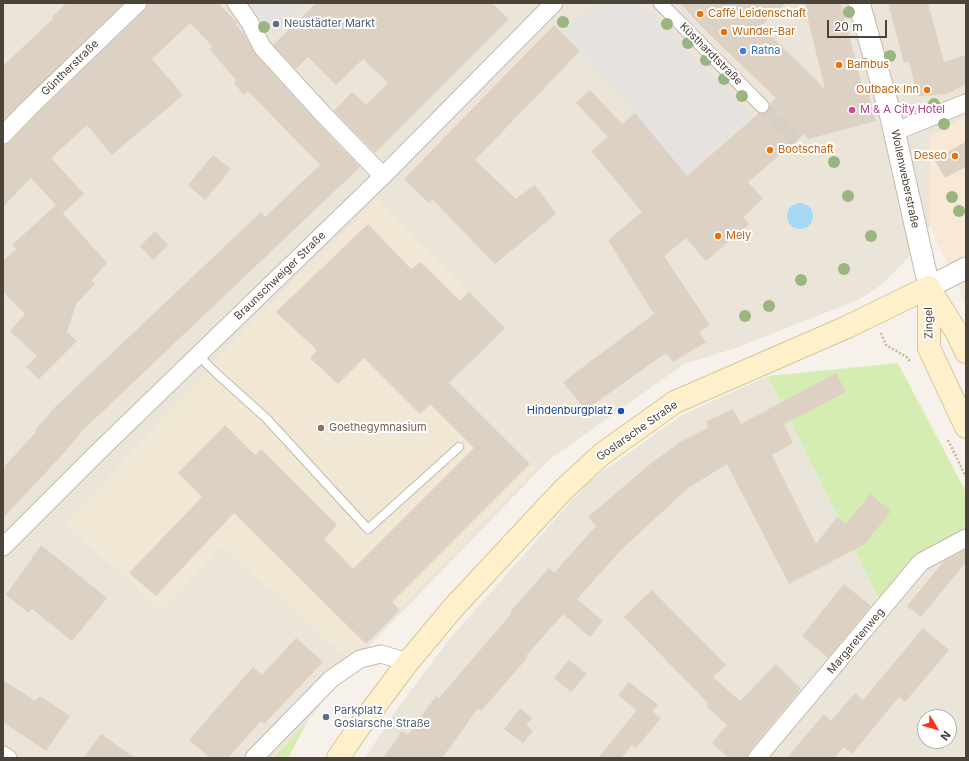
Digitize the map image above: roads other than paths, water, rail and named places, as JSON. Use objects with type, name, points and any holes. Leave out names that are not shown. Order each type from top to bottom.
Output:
[{"type":"main road","name":"Goslarsche Straße","points":[[338,758],[356,730],[408,662],[453,608],[564,489],[602,454],[675,402],[873,315],[929,286]]},
{"type":"main road","name":"Zingel","points":[[929,286],[966,352]]},
{"type":"main road","name":"Zingel","points":[[929,286],[929,348],[966,427]]},
{"type":"street","name":"Güntherstraße","points":[[3,135],[138,3]]},
{"type":"street","points":[[236,3],[250,23],[262,47],[383,176]]},
{"type":"street","name":"Küsthardtstraße","points":[[660,3],[762,106]]},
{"type":"street","name":"Wollenweberstraße","points":[[860,3],[894,132],[929,286]]},
{"type":"street","name":"Braunschweiger Straße","points":[[3,546],[101,448],[383,176],[548,5]]},
{"type":"street","points":[[894,132],[966,103]]},
{"type":"street","points":[[929,286],[966,268]]},
{"type":"street","name":"Margaretenweg","points":[[757,758],[921,562],[966,538]]},
{"type":"street","points":[[254,758],[331,679],[360,659],[380,654],[408,662]]},
{"type":"street","points":[[3,755],[8,758]]},
{"type":"lane","points":[[198,355],[266,418],[368,529],[459,447]]},
{"type":"water","points":[[800,203],[810,206],[813,216],[810,226],[800,229],[790,226],[787,216],[790,206]]},
{"type":"tunnel","points":[[762,106],[795,142]]},
{"type":"place","name":"Caffé Leidenschaft","points":[[700,14]]},
{"type":"place","name":"Neustädter Markt","points":[[276,24]]},
{"type":"place","name":"Wunder-Bar","points":[[724,32]]},
{"type":"place","name":"Ratna","points":[[743,51]]},
{"type":"place","name":"Bambus","points":[[839,65]]},
{"type":"place","name":"Outback Inn","points":[[927,90]]},
{"type":"place","name":"M & A City Hotel","points":[[852,110]]},
{"type":"place","name":"Bootschaft","points":[[770,150]]},
{"type":"place","name":"Deseo","points":[[955,156]]},
{"type":"place","name":"Mely","points":[[718,236]]},
{"type":"place","name":"Hindenburgplatz","points":[[621,411]]},
{"type":"place","name":"Goethegymnasium","points":[[321,428]]},
{"type":"place","name":"Parkplatz Goslarsche Straße","points":[[326,717]]}]
